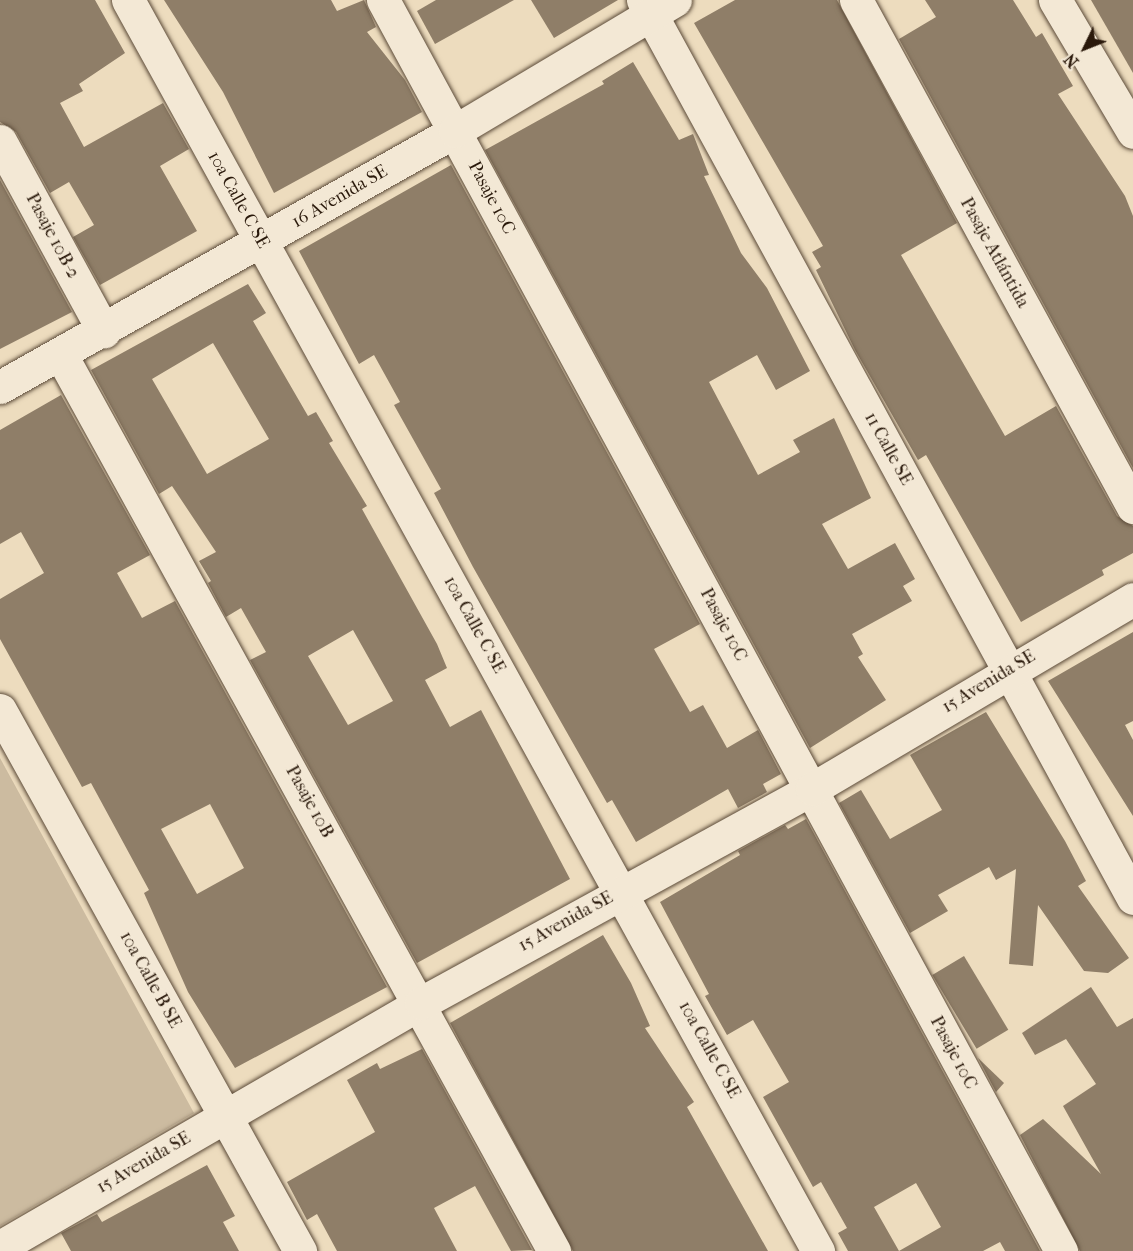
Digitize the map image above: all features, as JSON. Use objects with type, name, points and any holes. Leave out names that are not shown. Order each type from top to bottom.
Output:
[{"type":"street","name":"10a Calle C SE","points":[[128,0],[622,891],[818,1251]]},
{"type":"street","name":"Pasaje 10C","points":[[383,0],[1061,1251]]},
{"type":"street","name":"Pasaje Atlántida","points":[[856,0],[1133,507]]},
{"type":"street","points":[[1055,0],[1133,132]]},
{"type":"street","name":"16 Avenida SE","points":[[0,387],[104,332],[455,131],[656,4]]},
{"type":"street","name":"11 Calle SE","points":[[656,4],[1008,670],[1133,898]]},
{"type":"street","name":"Pasaje 10B-2","points":[[0,141],[104,332]]},
{"type":"street","name":"Pasaje 10B","points":[[61,355],[421,1003],[554,1251]]},
{"type":"street","name":"15 Avenida SE","points":[[17,1244],[225,1117],[421,1003],[812,789],[1008,670],[1133,599]]},
{"type":"street","name":"10a Calle B SE","points":[[0,710],[300,1251]]},
{"type":"shaded area","points":[[0,758],[194,1113],[0,1226]]},
{"type":"building","points":[[0,0],[95,0],[125,53],[79,84],[83,91],[60,103],[84,147],[163,103],[189,149],[160,166],[197,231],[100,285],[73,237],[94,225],[69,182],[50,193],[16,132],[0,122]]},
{"type":"building","points":[[164,0],[331,0],[337,11],[364,0],[376,27],[367,32],[405,80],[422,112],[274,193],[223,92]]},
{"type":"building","points":[[436,0],[514,0],[435,44],[417,11]]},
{"type":"building","points":[[531,0],[618,0],[554,38]]},
{"type":"building","points":[[735,0],[837,0],[957,223],[901,255],[1005,436],[1056,406],[1117,516],[1133,526],[1133,553],[1102,570],[1104,575],[1021,622],[926,455],[918,460],[855,350],[816,270],[821,267],[812,252],[823,246],[694,23]]},
{"type":"building","points":[[925,0],[1013,0],[1036,37],[1042,33],[1073,86],[1058,94],[1125,196],[1133,216],[1133,468],[899,39],[936,17]]},
{"type":"building","points":[[1091,0],[1133,0],[1133,73]]},
{"type":"building","points":[[633,62],[679,140],[693,134],[709,175],[704,176],[741,253],[767,288],[810,371],[776,390],[757,355],[709,382],[758,475],[800,452],[793,440],[834,418],[871,498],[822,524],[848,569],[895,543],[915,579],[903,586],[912,601],[852,634],[863,654],[858,657],[886,700],[810,748],[485,150],[604,84],[602,81]]},
{"type":"building","points":[[451,165],[700,624],[654,649],[690,712],[703,705],[727,748],[758,730],[781,774],[763,784],[767,792],[738,808],[728,789],[636,842],[612,800],[607,803],[473,567],[434,493],[441,489],[394,405],[400,402],[374,355],[359,364],[299,251]]},
{"type":"building","points":[[0,180],[72,312],[0,349]]},
{"type":"building","points":[[248,284],[266,313],[253,321],[308,416],[316,412],[333,441],[329,443],[367,506],[362,509],[437,644],[447,668],[425,680],[450,727],[481,710],[570,879],[417,963],[250,660],[266,652],[241,608],[226,617],[208,583],[211,581],[199,561],[216,552],[172,486],[159,494],[91,370]],"holes":[[[213,343],[269,439],[207,474],[152,379]],[[353,630],[393,701],[348,725],[308,656]]]},
{"type":"building","points":[[61,395],[150,555],[117,573],[142,618],[175,601],[387,987],[235,1068],[188,992],[144,893],[149,890],[91,783],[82,787],[0,639],[0,599],[44,573],[21,532],[0,544],[0,430]],"holes":[[[210,804],[244,868],[197,894],[161,829]]]},
{"type":"building","points":[[1133,632],[1133,721],[1125,725],[1133,740],[1133,816],[1048,681]]},
{"type":"building","points":[[986,712],[1065,841],[1086,881],[1078,886],[1129,958],[1108,973],[1084,971],[1038,905],[1033,966],[1009,964],[1016,869],[996,880],[989,867],[938,895],[948,911],[910,933],[839,803],[861,790],[890,839],[942,810],[910,755]]},
{"type":"building","points":[[806,819],[1040,1251],[1005,1251],[1000,1242],[983,1251],[899,1251],[848,1251],[838,1233],[847,1228],[821,1182],[813,1187],[763,1097],[789,1082],[753,1020],[727,1035],[705,996],[709,994],[660,902],[740,855],[738,851],[785,825],[788,829]],"holes":[[[916,1183],[941,1227],[899,1251],[874,1207]]]},
{"type":"building","points":[[603,935],[631,983],[650,1026],[645,1028],[694,1102],[687,1107],[768,1251],[573,1251],[450,1023]]},
{"type":"building","points":[[964,956],[1008,1030],[977,1049],[932,975]]},
{"type":"building","points":[[1091,987],[1117,1027],[1133,1018],[1133,1251],[1080,1251],[1020,1135],[1043,1119],[1101,1174],[1063,1106],[1096,1084],[1066,1039],[1035,1055],[1022,1033]]},
{"type":"building","points":[[422,1049],[532,1250],[511,1251],[475,1186],[434,1208],[457,1251],[337,1251],[317,1214],[307,1220],[287,1182],[375,1132],[347,1080],[377,1063],[380,1069]]},
{"type":"building","points":[[978,1058],[1004,1083],[996,1092]]},
{"type":"building","points":[[207,1165],[235,1216],[223,1222],[239,1251],[71,1251],[61,1233],[97,1214],[102,1222]]}]
